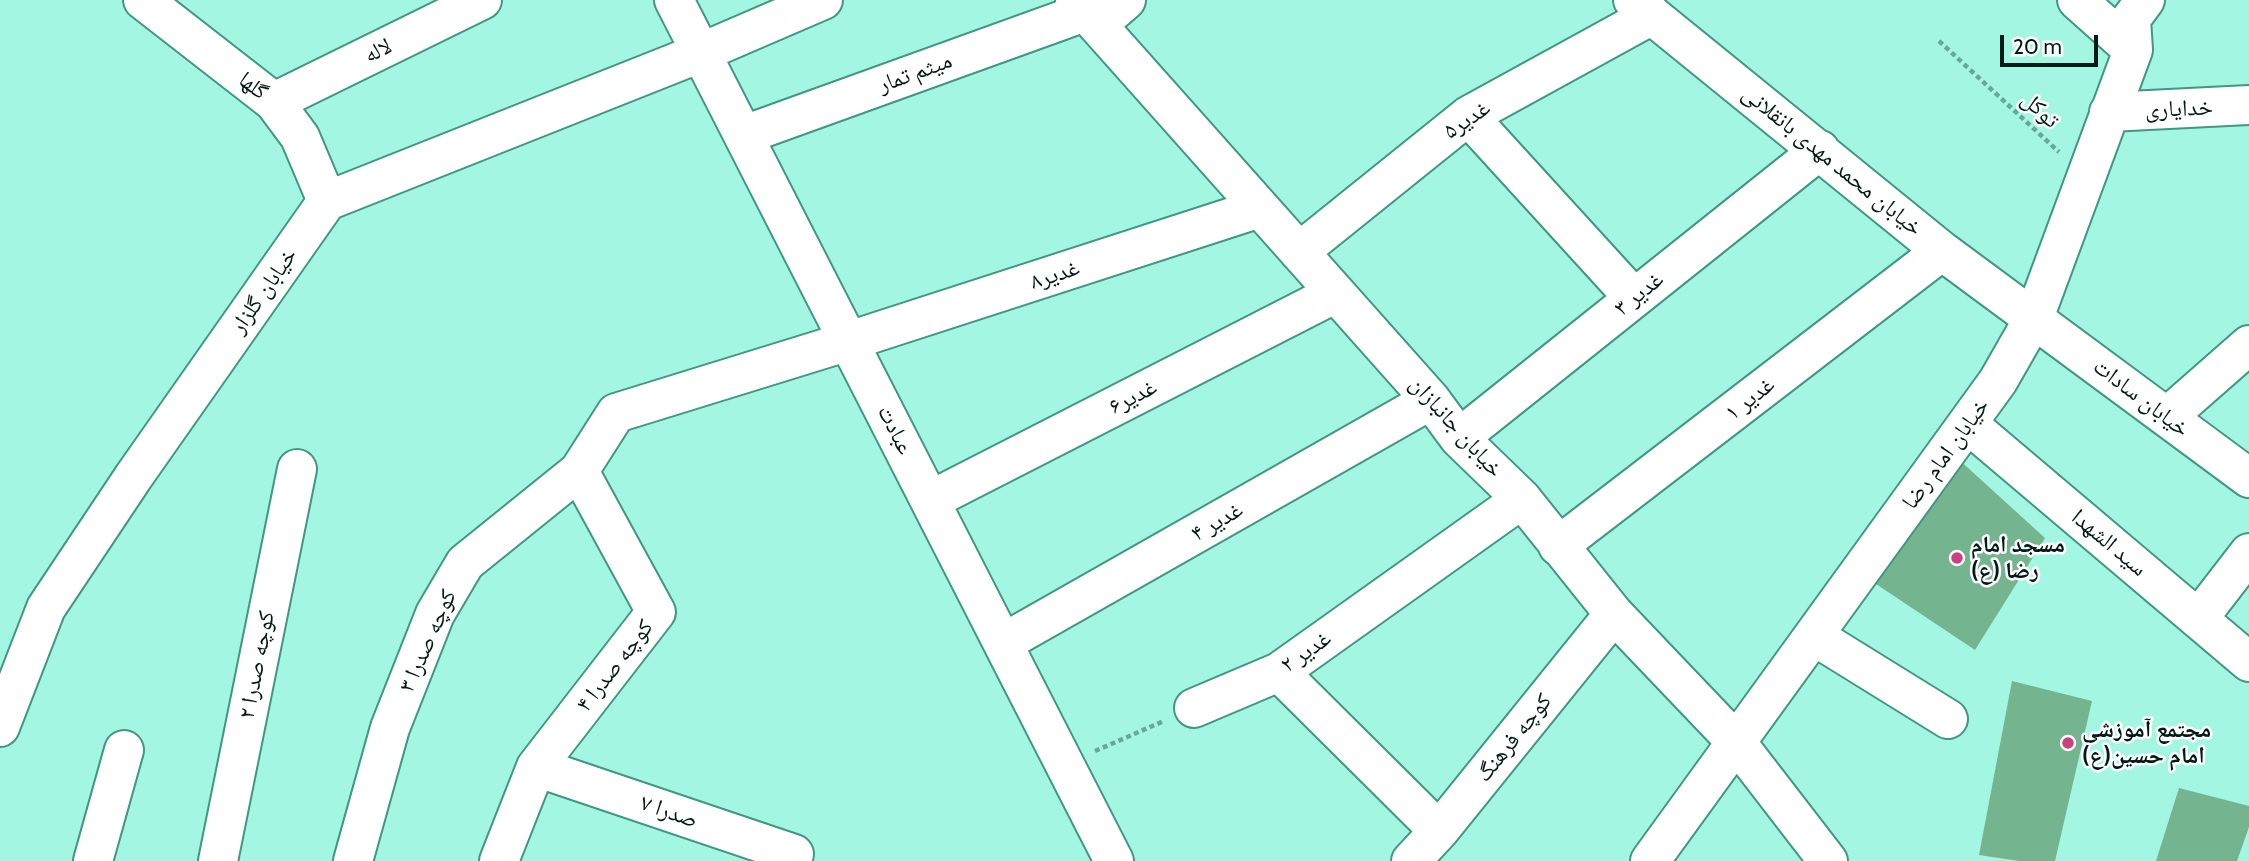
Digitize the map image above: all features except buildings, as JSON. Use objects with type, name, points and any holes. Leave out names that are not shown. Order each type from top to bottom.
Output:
[{"type":"street","name":"گلها","points":[[143,0],[274,102],[300,136],[327,201]]},
{"type":"street","name":"لاله","points":[[274,102],[482,0]]},
{"type":"street","name":"عبادت","points":[[674,0],[1114,861]]},
{"type":"street","points":[[327,201],[823,0]]},
{"type":"street","points":[[1086,12],[1126,0]]},
{"type":"street","points":[[2077,0],[2133,50]]},
{"type":"street","name":"خیابان امام رضا","points":[[1650,861],[1998,381],[2034,318],[2133,50],[2131,19],[2144,0]]},
{"type":"street","name":"غدیر۵","points":[[1298,252],[1468,116],[1642,7]]},
{"type":"street","name":"خیابان محمد مهدی بانقلانی","points":[[1642,7],[1942,251],[2034,318]]},
{"type":"street","name":"میثم تمار","points":[[744,135],[1086,12]]},
{"type":"street","name":"خیابان جانبازان","points":[[1086,12],[1431,400],[1459,438],[1522,499],[1614,614],[1737,743],[1828,861]]},
{"type":"street","name":"خدایاری","points":[[2109,112],[2249,105]]},
{"type":"street","points":[[1468,116],[1634,298]]},
{"type":"street","name":"غدیر ۳","points":[[1459,438],[1820,150]]},
{"type":"street","name":"خیابان گلزار","points":[[0,727],[46,608],[134,476],[327,201]]},
{"type":"street","name":"غدیر۸","points":[[579,471],[616,414],[1260,208]]},
{"type":"street","name":"غدیر ۱","points":[[1558,546],[1942,251]]},
{"type":"street","name":"غدیر۶","points":[[931,500],[1336,293]]},
{"type":"street","name":"خیابان سادات","points":[[2034,318],[2249,478]]},
{"type":"street","points":[[2167,417],[2249,345]]},
{"type":"street","name":"غدیر ۴","points":[[1003,643],[1431,400]]},
{"type":"street","name":"سید الشهدا","points":[[1968,425],[2249,662]]},
{"type":"street","name":"کوچه صدرا ۲","points":[[218,861],[297,469]]},
{"type":"street","name":"کوچه صدرا ۴","points":[[499,861],[537,767],[656,612],[579,471]]},
{"type":"street","name":"کوچه صدرا ۳","points":[[353,861],[390,728],[441,604],[465,563],[579,471]]},
{"type":"street","name":"غدیر ۲","points":[[1194,708],[1279,672],[1522,499]]},
{"type":"street","points":[[2198,619],[2249,553]]},
{"type":"street","name":"کوچه فرهنگ","points":[[1411,861],[1439,831],[1614,614]]},
{"type":"street","points":[[1814,636],[1948,719]]},
{"type":"street","points":[[1279,672],[1439,831]]},
{"type":"street","points":[[93,861],[124,750]]},
{"type":"street","name":"صدرا ۷","points":[[537,767],[794,854],[790,861]]},
{"type":"path","name":"توکل","points":[[1939,41],[2085,176]]},
{"type":"path","points":[[1065,764],[1194,708]]},
{"type":"place","name":"مسجد امام رضا (ع)","points":[[1957,558]]},
{"type":"place","name":"مجتمع آموزشی امام حسین(ع)","points":[[2068,743]]}]
